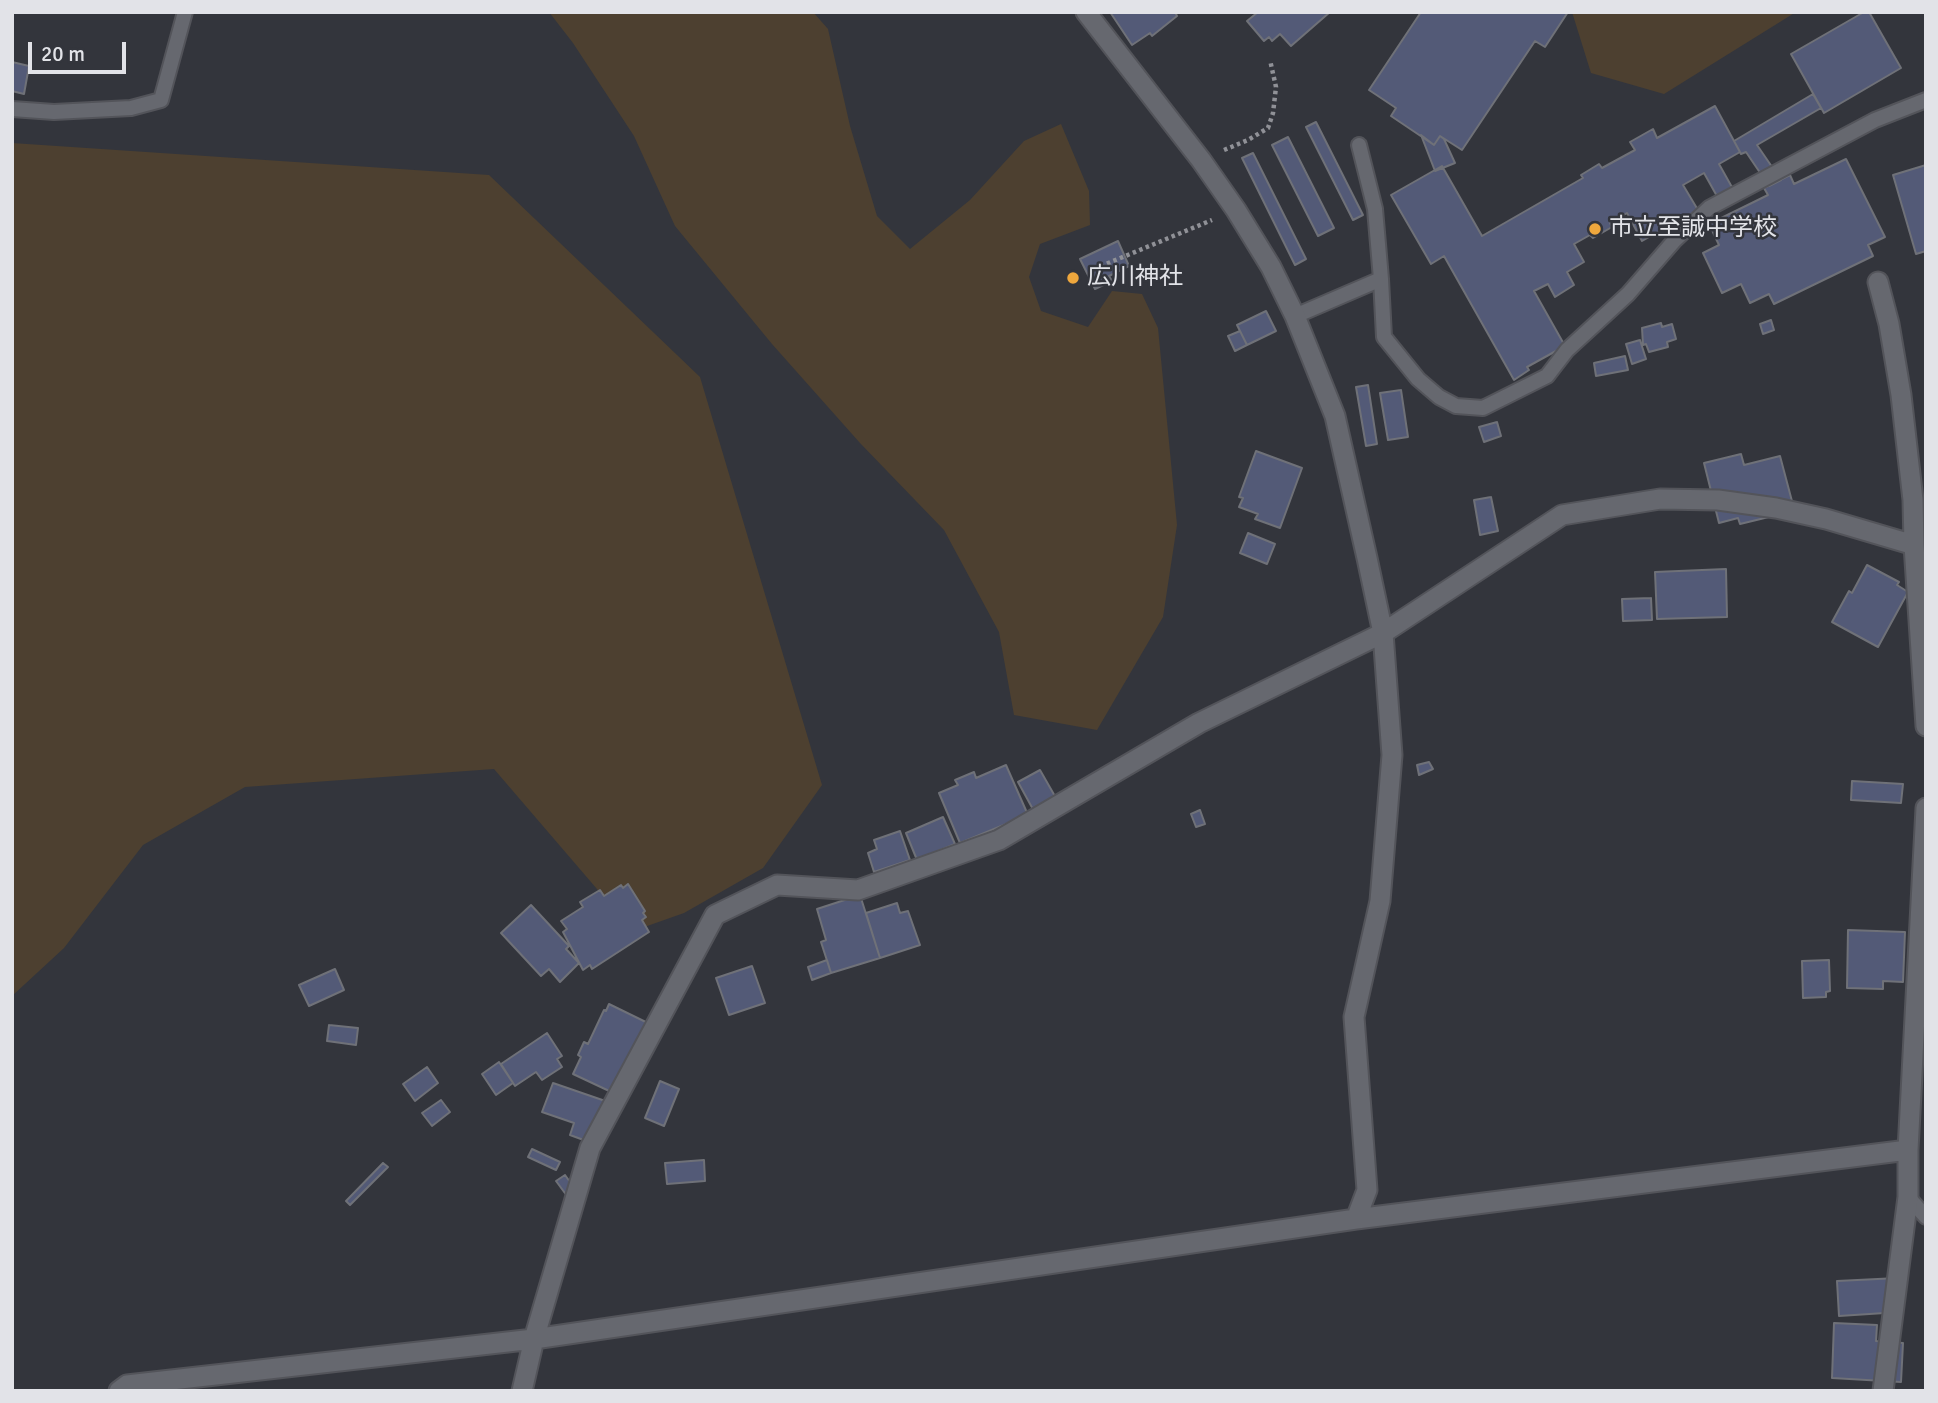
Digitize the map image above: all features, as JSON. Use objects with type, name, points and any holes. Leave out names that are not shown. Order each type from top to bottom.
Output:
[{"type":"street","points":[[1086,12],[1201,160],[1236,210],[1271,267],[1295,316],[1335,416],[1383,633],[1392,755],[1380,901],[1354,1017],[1367,1190],[1356,1219]]},
{"type":"street","points":[[1878,282],[1889,324],[1901,395],[1913,500],[1926,726]]},
{"type":"street","points":[[522,1391],[534,1339],[590,1148],[715,915],[777,885],[858,890],[999,840],[1199,723],[1383,633],[1562,515],[1660,499],[1718,500],[1776,508],[1826,519],[1914,545]]},
{"type":"street","points":[[1883,1391],[1908,1197],[1908,1150],[1926,808]]},
{"type":"street","points":[[119,1391],[127,1385],[141,1383],[534,1339],[1356,1219],[1908,1150]]},
{"type":"lane","points":[[12,108],[54,111],[131,108],[161,100],[185,12]]},
{"type":"lane","points":[[1359,145],[1375,209],[1384,337],[1418,379],[1439,397],[1456,406],[1483,408],[1547,376],[1567,351],[1628,294],[1674,241],[1709,208],[1875,120],[1926,100]]},
{"type":"lane","points":[[1295,316],[1381,279]]},
{"type":"lane","points":[[1908,1197],[1926,1216]]},
{"type":"path","points":[[1201,160],[1248,140],[1268,128],[1276,87],[1270,60]]},
{"type":"path","points":[[1094,269],[1236,210]]},
{"type":"shaded area","points":[[549,12],[813,12],[828,29],[850,126],[877,216],[910,249],[970,200],[1024,141],[1061,124],[1089,191],[1090,225],[1040,244],[1029,277],[1041,311],[1088,327],[1112,291],[1142,294],[1158,328],[1177,525],[1163,617],[1097,730],[1014,715],[999,632],[944,530],[860,443],[772,344],[675,226],[634,136],[573,43]]},
{"type":"shaded area","points":[[1572,12],[1796,12],[1664,94],[1591,73]]},
{"type":"shaded area","points":[[12,143],[489,175],[700,377],[822,785],[763,868],[684,913],[633,931],[494,769],[245,787],[143,845],[64,948],[12,996]]},
{"type":"building","points":[[1110,12],[1175,12],[1177,16],[1152,36],[1150,33],[1132,45]]},
{"type":"building","points":[[1258,12],[1330,12],[1291,46],[1280,34],[1272,41],[1269,37],[1264,41],[1247,21]]},
{"type":"building","points":[[1421,12],[1568,12],[1545,47],[1535,41],[1462,150],[1440,136],[1434,145],[1391,116],[1396,108],[1369,90]]},
{"type":"building","points":[[1864,12],[1869,12],[1901,68],[1824,113],[1791,54]]},
{"type":"building","points":[[12,62],[29,66],[24,94],[12,91]]},
{"type":"building","points":[[1813,94],[1821,108],[1757,145],[1781,180],[1769,186],[1746,152],[1741,154],[1734,141]]},
{"type":"building","name":"市立至誠中学校","points":[[1715,106],[1740,152],[1719,164],[1733,189],[1718,198],[1704,173],[1683,185],[1698,210],[1642,241],[1627,213],[1610,223],[1612,227],[1593,238],[1590,235],[1574,244],[1584,262],[1567,272],[1574,285],[1555,297],[1548,284],[1534,291],[1565,346],[1527,367],[1529,370],[1514,380],[1444,256],[1431,264],[1391,195],[1442,166],[1482,236],[1583,178],[1581,175],[1599,164],[1602,168],[1635,150],[1630,142],[1653,129],[1657,138]]},
{"type":"building","points":[[1316,122],[1363,215],[1353,220],[1306,127]]},
{"type":"building","points":[[1421,135],[1434,145],[1440,136],[1444,139],[1455,163],[1435,171]]},
{"type":"building","points":[[1288,137],[1334,228],[1318,236],[1272,145]]},
{"type":"building","points":[[1253,153],[1306,259],[1295,265],[1242,158]]},
{"type":"building","points":[[1846,159],[1885,237],[1868,245],[1873,256],[1774,304],[1769,294],[1750,303],[1741,284],[1722,293],[1703,253],[1719,245],[1709,224],[1768,195],[1764,188],[1790,175],[1794,184]]},
{"type":"building","points":[[1926,165],[1926,251],[1916,254],[1893,175]]},
{"type":"building","points":[[1118,241],[1129,266],[1109,276],[1112,281],[1095,289],[1080,259]]},
{"type":"building","points":[[1266,311],[1276,331],[1247,345],[1237,325]]},
{"type":"building","points":[[1771,320],[1774,330],[1763,334],[1760,324]]},
{"type":"building","points":[[1661,323],[1662,327],[1672,324],[1676,339],[1667,342],[1668,347],[1649,352],[1646,344],[1643,345],[1642,328]]},
{"type":"building","points":[[1240,331],[1247,345],[1235,351],[1228,336]]},
{"type":"building","points":[[1640,340],[1646,359],[1632,364],[1626,344]]},
{"type":"building","points":[[1625,356],[1628,370],[1596,376],[1594,363]]},
{"type":"building","points":[[1368,385],[1377,444],[1366,446],[1356,387]]},
{"type":"building","points":[[1401,390],[1408,437],[1388,440],[1380,393]]},
{"type":"building","points":[[1497,422],[1501,436],[1484,442],[1479,427]]},
{"type":"building","points":[[1256,451],[1302,468],[1280,528],[1255,519],[1258,514],[1239,507],[1243,498],[1239,497]]},
{"type":"building","points":[[1741,454],[1744,465],[1780,456],[1793,505],[1773,516],[1740,524],[1738,518],[1719,523],[1704,463]]},
{"type":"building","points":[[1491,497],[1498,531],[1480,535],[1474,500]]},
{"type":"building","points":[[1248,533],[1275,544],[1267,564],[1240,553]]},
{"type":"building","points":[[1867,565],[1899,582],[1897,585],[1908,592],[1878,647],[1832,622]]},
{"type":"building","points":[[1726,569],[1727,617],[1657,619],[1655,572]]},
{"type":"building","points":[[1651,598],[1652,620],[1623,621],[1622,599]]},
{"type":"building","points":[[1429,762],[1433,769],[1419,775],[1417,765]]},
{"type":"building","points":[[1006,765],[1028,815],[960,843],[939,793],[958,785],[955,780],[974,772],[976,778]]},
{"type":"building","points":[[1040,770],[1056,798],[1035,813],[1018,782]]},
{"type":"building","points":[[1852,781],[1903,784],[1901,803],[1851,800]]},
{"type":"building","points":[[1200,810],[1205,824],[1196,827],[1191,814]]},
{"type":"building","points":[[943,817],[955,844],[917,860],[906,833]]},
{"type":"building","points":[[900,831],[910,860],[874,872],[868,853],[877,849],[874,840]]},
{"type":"building","points":[[628,884],[645,911],[643,913],[646,917],[642,920],[649,932],[592,969],[590,965],[583,970],[563,932],[567,929],[561,921],[583,907],[580,902],[600,890],[604,896],[621,885],[623,888]]},
{"type":"building","points":[[860,895],[880,958],[831,973],[821,942],[826,940],[817,909]]},
{"type":"building","points":[[897,903],[900,913],[908,911],[920,945],[880,958],[866,913]]},
{"type":"building","points":[[531,905],[569,946],[566,949],[579,963],[560,982],[549,969],[541,976],[501,933]]},
{"type":"building","points":[[1848,930],[1905,932],[1903,982],[1883,981],[1883,989],[1847,988]]},
{"type":"building","points":[[827,960],[831,973],[812,980],[808,967]]},
{"type":"building","points":[[1829,960],[1830,991],[1826,992],[1826,997],[1803,998],[1802,961]]},
{"type":"building","points":[[752,966],[765,1003],[729,1015],[716,978]]},
{"type":"building","points":[[335,969],[344,990],[309,1006],[299,985]]},
{"type":"building","points":[[609,1004],[656,1027],[622,1097],[573,1074],[584,1042],[588,1044]]},
{"type":"building","points":[[329,1025],[358,1028],[356,1045],[327,1041]]},
{"type":"building","points":[[547,1033],[562,1056],[557,1059],[562,1067],[542,1080],[536,1072],[515,1086],[501,1064]]},
{"type":"building","points":[[499,1062],[513,1083],[496,1095],[482,1074]]},
{"type":"building","points":[[427,1067],[438,1083],[415,1101],[403,1084]]},
{"type":"building","points":[[660,1081],[679,1089],[664,1126],[645,1118]]},
{"type":"building","points":[[553,1083],[614,1104],[600,1146],[570,1135],[574,1123],[542,1112]]},
{"type":"building","points":[[441,1100],[450,1112],[432,1126],[422,1113]]},
{"type":"building","points":[[532,1149],[560,1162],[556,1170],[528,1157]]},
{"type":"building","points":[[704,1160],[705,1181],[667,1184],[665,1163]]},
{"type":"building","points":[[383,1163],[388,1167],[350,1205],[346,1201]]},
{"type":"building","points":[[565,1175],[578,1193],[570,1200],[556,1181]]},
{"type":"building","points":[[1898,1278],[1900,1312],[1839,1316],[1837,1281]]},
{"type":"building","points":[[1834,1323],[1877,1325],[1876,1341],[1903,1343],[1901,1382],[1832,1378]]},
{"type":"place","name":"市立至誠中学校","points":[[1595,229]]},
{"type":"place","name":"広川神社","points":[[1073,278]]}]
